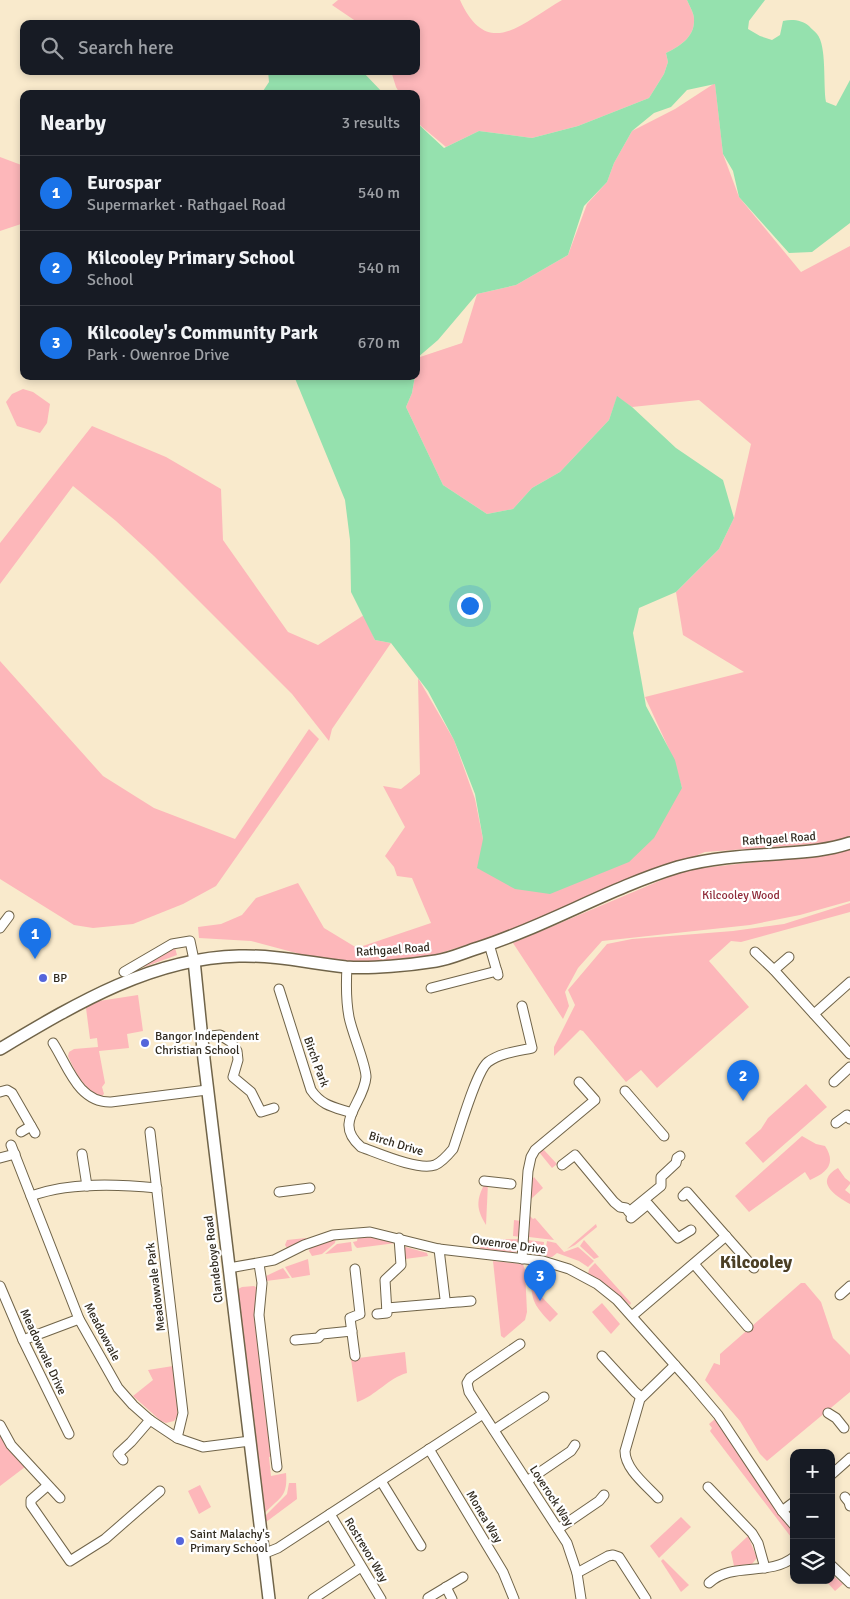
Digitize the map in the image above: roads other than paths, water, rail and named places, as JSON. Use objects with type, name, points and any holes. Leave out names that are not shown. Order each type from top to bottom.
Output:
[{"type":"street","name":"Rathgael Road","points":[[0,1049],[73,1007],[117,985],[194,960],[212,958],[282,958],[347,967],[438,961],[532,928],[649,877],[678,867],[736,856],[827,849],[850,843]]},
{"type":"street","points":[[124,972],[172,944],[190,941],[194,960]]},
{"type":"street","points":[[430,988],[497,974],[489,944]]},
{"type":"street","points":[[755,952],[774,970],[850,1054]]},
{"type":"street","points":[[774,970],[789,957]]},
{"type":"street","name":"Clandeboye Road","points":[[194,960],[207,1090],[269,1599]]},
{"type":"street","name":"Birch Drive","points":[[347,967],[346,986],[349,1017],[366,1079],[349,1120],[349,1132],[355,1142],[361,1147],[417,1166],[434,1165],[447,1157],[453,1149],[485,1065],[504,1055],[532,1048],[522,1006]]},
{"type":"street","points":[[814,1014],[850,982]]},
{"type":"street","name":"Birch Park","points":[[278,995],[311,1090],[323,1104],[352,1114]]},
{"type":"street","points":[[202,1037],[221,1031],[232,1042],[237,1051],[238,1060],[233,1077],[251,1092],[261,1112],[274,1108]]},
{"type":"street","points":[[53,1043],[78,1086],[89,1096],[97,1100],[111,1102],[207,1090]]},
{"type":"street","points":[[59,1052],[68,1047]]},
{"type":"street","points":[[834,1082],[850,1067]]},
{"type":"street","points":[[522,1259],[529,1164],[535,1150],[594,1100],[579,1082]]},
{"type":"street","points":[[0,1092],[7,1090],[12,1093],[33,1129],[21,1132]]},
{"type":"street","points":[[625,1091],[664,1136]]},
{"type":"street","points":[[836,1123],[847,1115],[850,1119]]},
{"type":"street","name":"Meadowvale Park","points":[[150,1132],[184,1413],[177,1438]]},
{"type":"street","name":"Meadowvale","points":[[0,1158],[13,1150],[78,1319],[118,1388],[133,1405],[150,1420],[177,1438],[203,1447],[250,1441]]},
{"type":"street","points":[[82,1154],[87,1186]]},
{"type":"street","points":[[562,1165],[575,1155],[614,1202],[620,1207],[626,1208],[629,1212],[661,1186],[661,1177],[676,1163],[677,1158],[680,1156]]},
{"type":"street","points":[[484,1181],[511,1184]]},
{"type":"street","points":[[31,1196],[59,1190],[112,1184],[157,1188]]},
{"type":"street","points":[[279,1192],[310,1188]]},
{"type":"street","points":[[683,1196],[688,1192],[754,1268]]},
{"type":"street","points":[[631,1218],[648,1204],[676,1240],[691,1230]]},
{"type":"street","name":"Owenroe Drive","points":[[230,1268],[274,1260],[316,1240],[341,1234],[370,1232],[439,1249],[544,1261],[569,1269],[607,1291],[632,1316],[718,1415],[790,1520]]},
{"type":"street","points":[[632,1316],[726,1236]]},
{"type":"street","points":[[377,1314],[387,1313],[385,1280],[401,1264],[399,1238]]},
{"type":"street","points":[[439,1249],[444,1304]]},
{"type":"street","points":[[259,1264],[262,1283],[259,1315],[277,1467]]},
{"type":"street","points":[[694,1264],[748,1327]]},
{"type":"street","points":[[355,1269],[360,1314],[350,1318],[355,1356]]},
{"type":"street","name":"Meadowvale Drive","points":[[0,1286],[23,1340],[69,1429]]},
{"type":"street","points":[[840,1294],[850,1286]]},
{"type":"street","points":[[387,1308],[471,1301]]},
{"type":"street","points":[[23,1340],[78,1319]]},
{"type":"street","points":[[298,1341],[318,1338],[322,1334],[352,1331]]},
{"type":"street","name":"Loverock Way","points":[[520,1344],[470,1378],[467,1383],[469,1392],[566,1543],[577,1573],[582,1599]]},
{"type":"street","points":[[602,1356],[641,1397]]},
{"type":"street","points":[[658,1498],[631,1468],[625,1458],[641,1397],[675,1365]]},
{"type":"street","points":[[494,1430],[544,1397]]},
{"type":"street","points":[[263,1554],[278,1548],[483,1414]]},
{"type":"street","points":[[828,1414],[836,1418],[844,1428]]},
{"type":"street","points":[[123,1460],[118,1454],[132,1442],[150,1420]]},
{"type":"street","points":[[0,1425],[10,1445],[47,1486],[59,1493]]},
{"type":"street","points":[[527,1481],[571,1451],[575,1445]]},
{"type":"street","name":"Monea Way","points":[[429,1449],[503,1572],[514,1599]]},
{"type":"street","points":[[835,1472],[850,1459]]},
{"type":"street","points":[[381,1481],[421,1546]]},
{"type":"street","points":[[47,1486],[28,1497],[31,1505],[70,1561],[92,1541],[105,1539],[160,1491]]},
{"type":"street","points":[[708,1486],[752,1534],[758,1543],[765,1568]]},
{"type":"street","points":[[558,1529],[599,1501],[604,1495]]},
{"type":"street","points":[[845,1497],[850,1506]]},
{"type":"street","points":[[782,1511],[790,1505]]},
{"type":"street","name":"Rostrevor Way","points":[[330,1514],[381,1599]]},
{"type":"street","points":[[577,1573],[608,1556],[619,1557],[646,1599]]},
{"type":"street","points":[[709,1583],[715,1577],[725,1573],[777,1566],[790,1559]]},
{"type":"street","points":[[313,1599],[361,1567]]},
{"type":"street","points":[[835,1569],[850,1583]]},
{"type":"street","points":[[428,1598],[463,1577]]},
{"type":"street","points":[[446,1587],[452,1599]]},
{"type":"place","name":"Eurospar","points":[[35,959]]},
{"type":"place","name":"BP","points":[[43,978]]},
{"type":"place","name":"Bangor Independent Christian School","points":[[145,1043]]},
{"type":"place","name":"Kilcooley Primary School","points":[[743,1101]]},
{"type":"place","name":"Kilcooley's Community Park","points":[[540,1301]]},
{"type":"place","name":"Saint Malachy's Primary School","points":[[180,1541]]},
{"type":"district","name":"Kilcooley","points":[[756,1262]]},
{"type":"park label","name":"Kilcooley Wood","points":[[741,895]]}]
